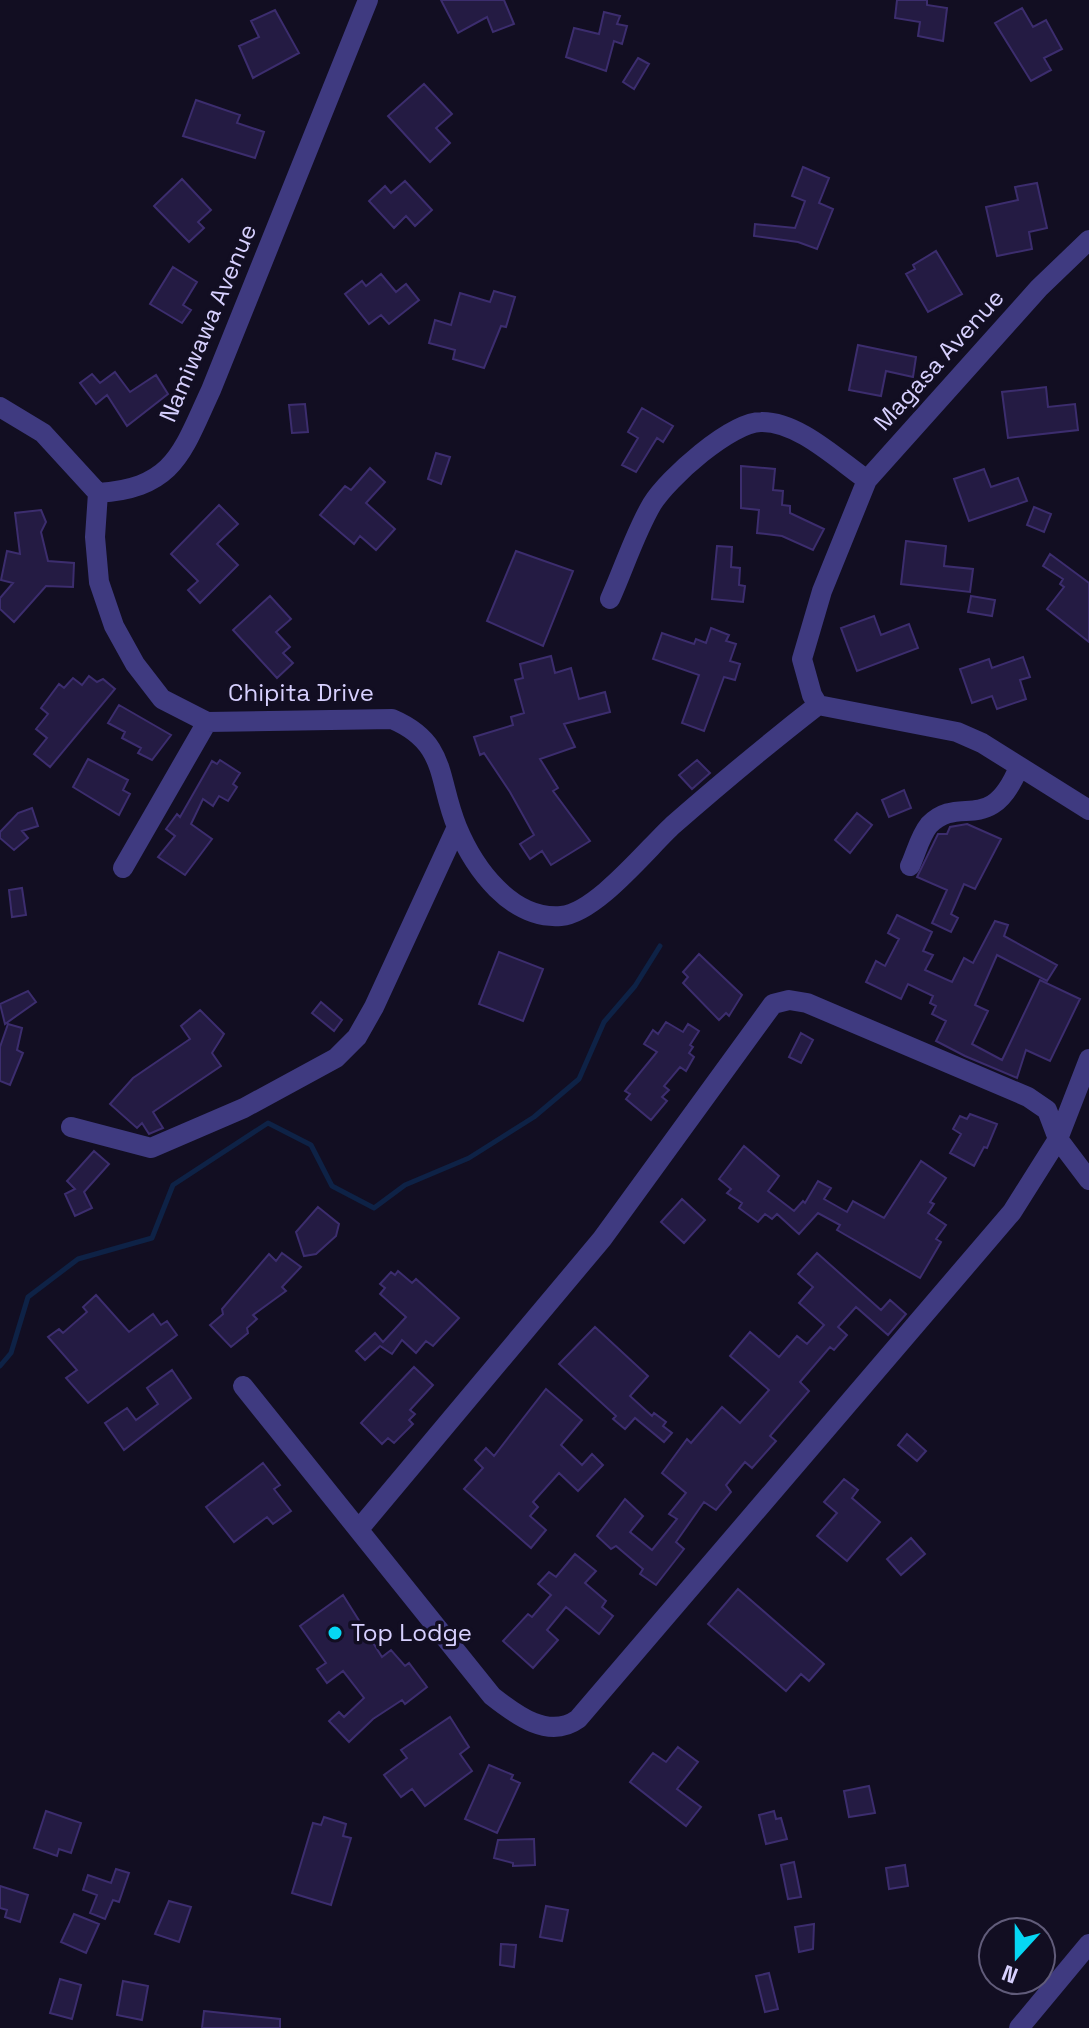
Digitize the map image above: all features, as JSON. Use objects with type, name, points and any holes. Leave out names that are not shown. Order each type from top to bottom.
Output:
[{"type":"street","name":"Namiwawa Avenue","points":[[98,493],[131,491],[143,485],[167,472],[184,449],[211,390],[368,0]]},
{"type":"street","name":"Magasa Avenue","points":[[818,705],[802,659],[810,626],[867,480],[1039,288],[1089,240]]},
{"type":"street","points":[[0,407],[43,433],[98,493]]},
{"type":"street","points":[[610,599],[653,504],[677,477],[742,425],[763,421],[784,426],[867,480]]},
{"type":"street","name":"Chipita Drive","points":[[98,493],[95,537],[99,582],[114,626],[135,664],[162,699],[207,722],[392,719],[416,729],[433,751],[457,827],[501,895],[534,913],[563,916],[585,906],[673,825],[818,705]]},
{"type":"street","points":[[818,705],[957,732],[1089,810]]},
{"type":"street","points":[[123,868],[207,722]]},
{"type":"street","points":[[910,866],[930,824],[951,815],[996,804],[1010,790],[1019,767]]},
{"type":"street","points":[[71,1127],[151,1148],[244,1108],[336,1058],[357,1037],[374,1007],[457,827]]},
{"type":"street","points":[[359,1529],[602,1239],[773,1004],[789,1000],[807,1003],[1028,1097],[1047,1110],[1058,1139],[1089,1180]]},
{"type":"street","points":[[243,1386],[492,1696],[536,1723],[555,1729],[570,1725],[1012,1212],[1058,1139],[1089,1059]]},
{"type":"street","points":[[1019,2028],[1089,1944]]},
{"type":"building","points":[[441,0],[504,0],[514,24],[493,32],[487,17],[458,33]]},
{"type":"building","points":[[897,0],[927,0],[927,5],[947,8],[943,41],[918,36],[920,22],[895,18]]},
{"type":"building","points":[[1022,8],[1033,27],[1046,20],[1062,49],[1044,58],[1051,70],[1031,81],[995,23]]},
{"type":"building","points":[[275,10],[299,53],[253,78],[239,46],[259,37],[251,21]]},
{"type":"building","points":[[604,12],[620,16],[617,24],[627,26],[622,44],[614,41],[606,71],[566,57],[574,28],[599,34]]},
{"type":"building","points":[[638,58],[649,64],[634,89],[623,82]]},
{"type":"building","points":[[424,84],[452,114],[436,128],[450,143],[430,162],[388,116]]},
{"type":"building","points":[[196,100],[240,115],[237,123],[264,132],[255,158],[183,136]]},
{"type":"building","points":[[803,167],[829,178],[819,203],[833,209],[817,249],[798,242],[754,236],[755,224],[795,228],[805,201],[792,196]]},
{"type":"building","points":[[182,179],[211,210],[198,222],[204,228],[189,242],[154,206]]},
{"type":"building","points":[[405,181],[432,210],[415,226],[406,216],[394,228],[369,201],[385,186],[391,193]]},
{"type":"building","points":[[1037,183],[1047,228],[1029,232],[1032,249],[997,256],[986,207],[1018,200],[1015,187]]},
{"type":"building","points":[[936,251],[962,294],[928,312],[906,274],[915,269],[913,265]]},
{"type":"building","points":[[173,267],[197,282],[183,305],[191,310],[182,323],[150,304]]},
{"type":"building","points":[[381,274],[396,292],[406,284],[419,300],[389,324],[381,315],[369,324],[345,294],[362,281],[366,286]]},
{"type":"building","points":[[494,291],[515,297],[506,327],[501,326],[484,368],[453,359],[455,350],[429,343],[435,320],[451,325],[460,293],[490,302]]},
{"type":"building","points":[[858,345],[916,357],[913,377],[886,371],[881,396],[849,390]]},
{"type":"building","points":[[115,372],[130,392],[156,375],[168,394],[127,426],[107,395],[96,404],[80,383],[92,374],[100,383]]},
{"type":"building","points":[[1046,387],[1048,407],[1075,404],[1078,430],[1008,438],[1002,392]]},
{"type":"building","points":[[305,404],[308,432],[292,433],[289,405]]},
{"type":"building","points":[[642,408],[673,426],[663,442],[657,438],[636,472],[622,465],[638,438],[628,432]]},
{"type":"building","points":[[436,453],[450,457],[441,484],[428,479]]},
{"type":"building","points":[[741,466],[775,469],[773,490],[783,491],[782,505],[790,506],[790,513],[824,529],[813,550],[782,536],[757,533],[759,510],[741,508]]},
{"type":"building","points":[[370,468],[385,482],[366,503],[395,529],[376,550],[360,536],[354,544],[320,515],[345,486],[351,490]]},
{"type":"building","points":[[984,469],[991,487],[1018,478],[1027,501],[969,521],[954,479]]},
{"type":"building","points":[[219,505],[238,524],[217,544],[238,565],[200,603],[188,590],[198,581],[171,554]]},
{"type":"building","points":[[1034,507],[1051,514],[1044,532],[1027,525]]},
{"type":"building","points":[[41,510],[46,522],[41,532],[48,561],[74,563],[73,587],[46,586],[14,622],[0,609],[0,598],[13,583],[1,580],[7,551],[20,554],[15,513]]},
{"type":"building","points":[[906,541],[946,546],[944,566],[973,569],[970,592],[901,584]]},
{"type":"building","points":[[717,546],[732,547],[731,567],[740,568],[739,585],[745,586],[743,602],[712,599]]},
{"type":"building","points":[[516,551],[573,571],[543,646],[487,621]]},
{"type":"building","points":[[1050,554],[1089,583],[1089,642],[1047,609],[1064,587],[1060,584],[1063,579],[1043,566]]},
{"type":"building","points":[[270,596],[291,619],[276,632],[290,647],[283,653],[293,663],[277,678],[233,630]]},
{"type":"building","points":[[971,596],[995,600],[992,616],[968,612]]},
{"type":"building","points":[[874,616],[881,635],[909,624],[918,648],[857,671],[841,628]]},
{"type":"building","points":[[711,628],[729,635],[726,641],[736,644],[730,661],[740,664],[735,680],[724,677],[704,731],[682,723],[699,675],[653,659],[662,633],[694,644],[696,639],[706,643]]},
{"type":"building","points":[[551,656],[555,673],[571,668],[579,699],[605,692],[610,712],[564,724],[575,747],[540,759],[558,788],[553,791],[590,841],[551,865],[542,851],[530,859],[520,844],[534,835],[484,753],[480,755],[474,737],[513,725],[511,717],[524,713],[515,680],[523,678],[520,664]]},
{"type":"building","points":[[1023,657],[1030,677],[1020,680],[1026,699],[997,709],[992,696],[972,703],[960,669],[989,659],[992,668]]},
{"type":"building","points":[[89,676],[97,682],[103,679],[115,689],[50,767],[34,754],[47,738],[36,729],[48,714],[41,708],[59,684],[64,688],[73,678],[82,685]]},
{"type":"building","points":[[119,705],[171,735],[152,760],[138,753],[141,748],[122,738],[125,732],[108,723]]},
{"type":"building","points":[[88,759],[128,780],[123,790],[130,794],[119,815],[73,787]]},
{"type":"building","points":[[220,760],[240,773],[233,784],[237,787],[228,801],[219,796],[213,806],[203,799],[191,824],[212,839],[185,875],[158,857],[175,836],[166,829],[177,814],[180,817],[212,761],[217,764]]},
{"type":"building","points":[[697,760],[710,773],[692,789],[679,775]]},
{"type":"building","points":[[904,790],[911,808],[889,817],[882,800]]},
{"type":"building","points":[[32,808],[38,826],[22,831],[28,838],[14,850],[0,838],[0,832],[18,813]]},
{"type":"building","points":[[857,813],[872,825],[850,853],[835,840]]},
{"type":"building","points":[[967,824],[1001,839],[975,889],[964,884],[951,914],[958,918],[951,932],[932,923],[947,890],[917,877],[938,834],[947,834],[950,827]]},
{"type":"building","points":[[22,888],[26,915],[12,917],[9,890]]},
{"type":"building","points":[[897,915],[932,932],[923,951],[933,955],[925,970],[952,982],[964,958],[973,963],[995,921],[1008,925],[1004,936],[1057,965],[1047,981],[997,955],[975,1005],[988,1011],[972,1044],[1002,1060],[1040,980],[1080,999],[1050,1061],[1026,1050],[1017,1078],[965,1056],[936,1041],[946,1021],[932,1014],[936,1006],[930,1003],[933,996],[908,984],[901,999],[866,982],[876,961],[885,966],[899,939],[888,933]]},
{"type":"building","points":[[499,952],[543,969],[523,1021],[479,1004]]},
{"type":"building","points":[[699,954],[742,995],[729,1016],[726,1013],[719,1020],[683,983],[688,977],[683,972]]},
{"type":"building","points":[[28,991],[36,1002],[5,1024],[0,1004]]},
{"type":"building","points":[[321,1002],[342,1020],[334,1031],[312,1013]]},
{"type":"building","points":[[200,1010],[224,1034],[212,1053],[221,1066],[153,1112],[163,1128],[149,1134],[142,1123],[137,1128],[110,1104],[133,1078],[190,1039],[181,1026]]},
{"type":"building","points":[[666,1022],[683,1032],[688,1024],[699,1031],[690,1045],[693,1047],[689,1053],[694,1057],[686,1071],[680,1067],[664,1086],[669,1090],[662,1097],[667,1101],[651,1120],[626,1099],[630,1094],[625,1091],[657,1052],[644,1044],[653,1030],[658,1034]]},
{"type":"building","points":[[8,1024],[22,1028],[17,1050],[23,1053],[10,1085],[0,1081],[0,1047]]},
{"type":"building","points":[[801,1033],[813,1040],[801,1063],[789,1057]]},
{"type":"building","points":[[970,1114],[997,1124],[987,1148],[984,1147],[974,1166],[950,1153],[961,1134],[953,1129],[960,1116],[967,1119]]},
{"type":"building","points":[[744,1146],[779,1176],[768,1191],[794,1211],[803,1201],[805,1203],[818,1181],[831,1188],[824,1199],[847,1212],[853,1201],[884,1218],[921,1161],[946,1178],[930,1202],[934,1204],[928,1213],[946,1225],[936,1239],[941,1242],[920,1278],[837,1230],[840,1225],[818,1213],[799,1234],[777,1214],[772,1219],[765,1214],[758,1222],[739,1208],[742,1203],[727,1193],[731,1189],[719,1179]]},
{"type":"building","points":[[94,1151],[109,1164],[84,1192],[92,1208],[75,1216],[65,1194],[75,1189],[67,1181]]},
{"type":"building","points":[[682,1199],[705,1220],[684,1243],[661,1222]]},
{"type":"building","points":[[318,1207],[339,1224],[336,1236],[316,1254],[304,1256],[296,1232]]},
{"type":"building","points":[[282,1253],[301,1267],[282,1287],[286,1291],[253,1315],[257,1319],[247,1328],[248,1333],[231,1347],[210,1325],[223,1314],[222,1309],[269,1254],[276,1261]]},
{"type":"building","points":[[817,1253],[881,1310],[890,1300],[906,1314],[888,1335],[856,1307],[838,1327],[847,1335],[834,1350],[830,1347],[800,1382],[809,1391],[770,1436],[776,1441],[752,1468],[745,1462],[726,1485],[731,1492],[716,1510],[704,1502],[676,1542],[684,1549],[656,1585],[640,1574],[643,1569],[616,1546],[611,1549],[597,1536],[625,1499],[643,1516],[630,1532],[652,1550],[677,1519],[669,1514],[686,1493],[662,1473],[687,1439],[691,1443],[722,1407],[740,1423],[769,1390],[730,1356],[750,1332],[779,1357],[797,1336],[807,1344],[824,1325],[799,1303],[813,1287],[798,1274]]},
{"type":"building","points":[[398,1271],[412,1283],[416,1279],[459,1318],[433,1346],[426,1341],[416,1353],[402,1340],[392,1354],[380,1346],[365,1360],[356,1351],[375,1333],[383,1342],[406,1317],[380,1294],[385,1288],[380,1284],[391,1272],[395,1275]]},
{"type":"building","points":[[96,1295],[129,1332],[153,1314],[161,1325],[167,1321],[177,1335],[88,1403],[66,1378],[77,1370],[48,1337],[59,1329],[63,1333],[87,1312],[83,1307]]},
{"type":"building","points":[[595,1327],[648,1376],[630,1396],[652,1416],[654,1413],[666,1422],[663,1426],[672,1433],[664,1442],[635,1418],[625,1429],[613,1419],[616,1416],[559,1364]]},
{"type":"building","points":[[414,1367],[433,1385],[410,1410],[415,1414],[409,1420],[413,1424],[394,1443],[388,1438],[382,1444],[361,1423]]},
{"type":"building","points":[[172,1370],[191,1398],[124,1450],[105,1423],[127,1408],[136,1420],[158,1404],[147,1388]]},
{"type":"building","points":[[546,1389],[582,1420],[561,1445],[582,1465],[592,1454],[603,1465],[578,1491],[559,1473],[533,1502],[538,1507],[530,1516],[546,1530],[531,1548],[464,1489],[483,1468],[475,1460],[486,1448],[494,1456]]},
{"type":"building","points":[[907,1434],[926,1451],[917,1461],[898,1445]]},
{"type":"building","points":[[263,1463],[280,1485],[274,1489],[291,1511],[273,1524],[267,1517],[234,1542],[206,1507]]},
{"type":"building","points":[[844,1479],[858,1490],[852,1498],[880,1522],[847,1561],[817,1536],[837,1513],[824,1502]]},
{"type":"building","points":[[911,1538],[925,1554],[901,1575],[887,1559]]},
{"type":"building","points":[[575,1554],[596,1571],[585,1583],[606,1601],[602,1607],[613,1616],[599,1634],[566,1607],[547,1630],[558,1640],[533,1668],[503,1641],[528,1614],[532,1617],[551,1595],[538,1584],[549,1572],[556,1577]]},
{"type":"building","points":[[738,1589],[824,1664],[809,1681],[801,1674],[786,1691],[708,1624]]},
{"type":"building","points":[[343,1595],[382,1657],[391,1650],[405,1666],[409,1663],[427,1687],[405,1704],[402,1700],[373,1719],[349,1742],[329,1721],[339,1712],[344,1717],[364,1698],[343,1671],[327,1683],[317,1669],[326,1663],[300,1626]]},
{"type":"building","points":[[450,1717],[469,1747],[460,1754],[472,1771],[425,1806],[412,1789],[401,1797],[384,1775],[407,1758],[401,1750]]},
{"type":"building","points":[[678,1747],[698,1762],[677,1789],[701,1807],[686,1826],[630,1782],[653,1753],[666,1762]]},
{"type":"building","points":[[489,1765],[513,1775],[511,1779],[520,1783],[497,1833],[465,1819]]},
{"type":"building","points":[[869,1786],[875,1813],[849,1817],[844,1791]]},
{"type":"building","points":[[46,1811],[81,1823],[71,1853],[59,1849],[57,1856],[34,1848]]},
{"type":"building","points":[[774,1811],[776,1819],[781,1818],[787,1839],[766,1844],[759,1815]]},
{"type":"building","points":[[324,1817],[346,1824],[343,1836],[351,1838],[331,1905],[292,1893],[313,1823],[321,1825]]},
{"type":"building","points":[[534,1839],[535,1865],[513,1866],[513,1863],[494,1858],[498,1840]]},
{"type":"building","points":[[794,1862],[801,1897],[788,1899],[781,1865]]},
{"type":"building","points":[[905,1865],[908,1886],[889,1889],[886,1868]]},
{"type":"building","points":[[116,1869],[129,1873],[119,1902],[113,1900],[105,1919],[90,1913],[97,1895],[83,1890],[88,1875],[111,1883]]},
{"type":"building","points":[[0,1886],[28,1895],[20,1922],[5,1917],[7,1910],[0,1908]]},
{"type":"building","points":[[169,1901],[191,1907],[179,1942],[155,1934]]},
{"type":"building","points":[[546,1906],[568,1910],[562,1941],[540,1937]]},
{"type":"building","points":[[74,1914],[99,1924],[86,1953],[61,1942]]},
{"type":"building","points":[[814,1924],[813,1949],[799,1952],[795,1927]]},
{"type":"building","points":[[501,1944],[516,1945],[514,1967],[500,1965]]},
{"type":"building","points":[[769,1973],[778,2009],[765,2012],[756,1976]]},
{"type":"building","points":[[60,1979],[81,1985],[72,2019],[50,2013]]},
{"type":"building","points":[[123,1981],[148,1986],[142,2020],[117,2015]]},
{"type":"building","points":[[204,2011],[280,2019],[280,2028],[202,2028]]},
{"type":"waterway","points":[[0,1366],[11,1353],[28,1297],[78,1259],[152,1238],[173,1185],[268,1123],[311,1145],[332,1186],[374,1208],[405,1185],[469,1158],[534,1117],[579,1079],[604,1022],[635,986],[660,946]]},
{"type":"place","name":"Top Lodge","points":[[335,1633]]}]
